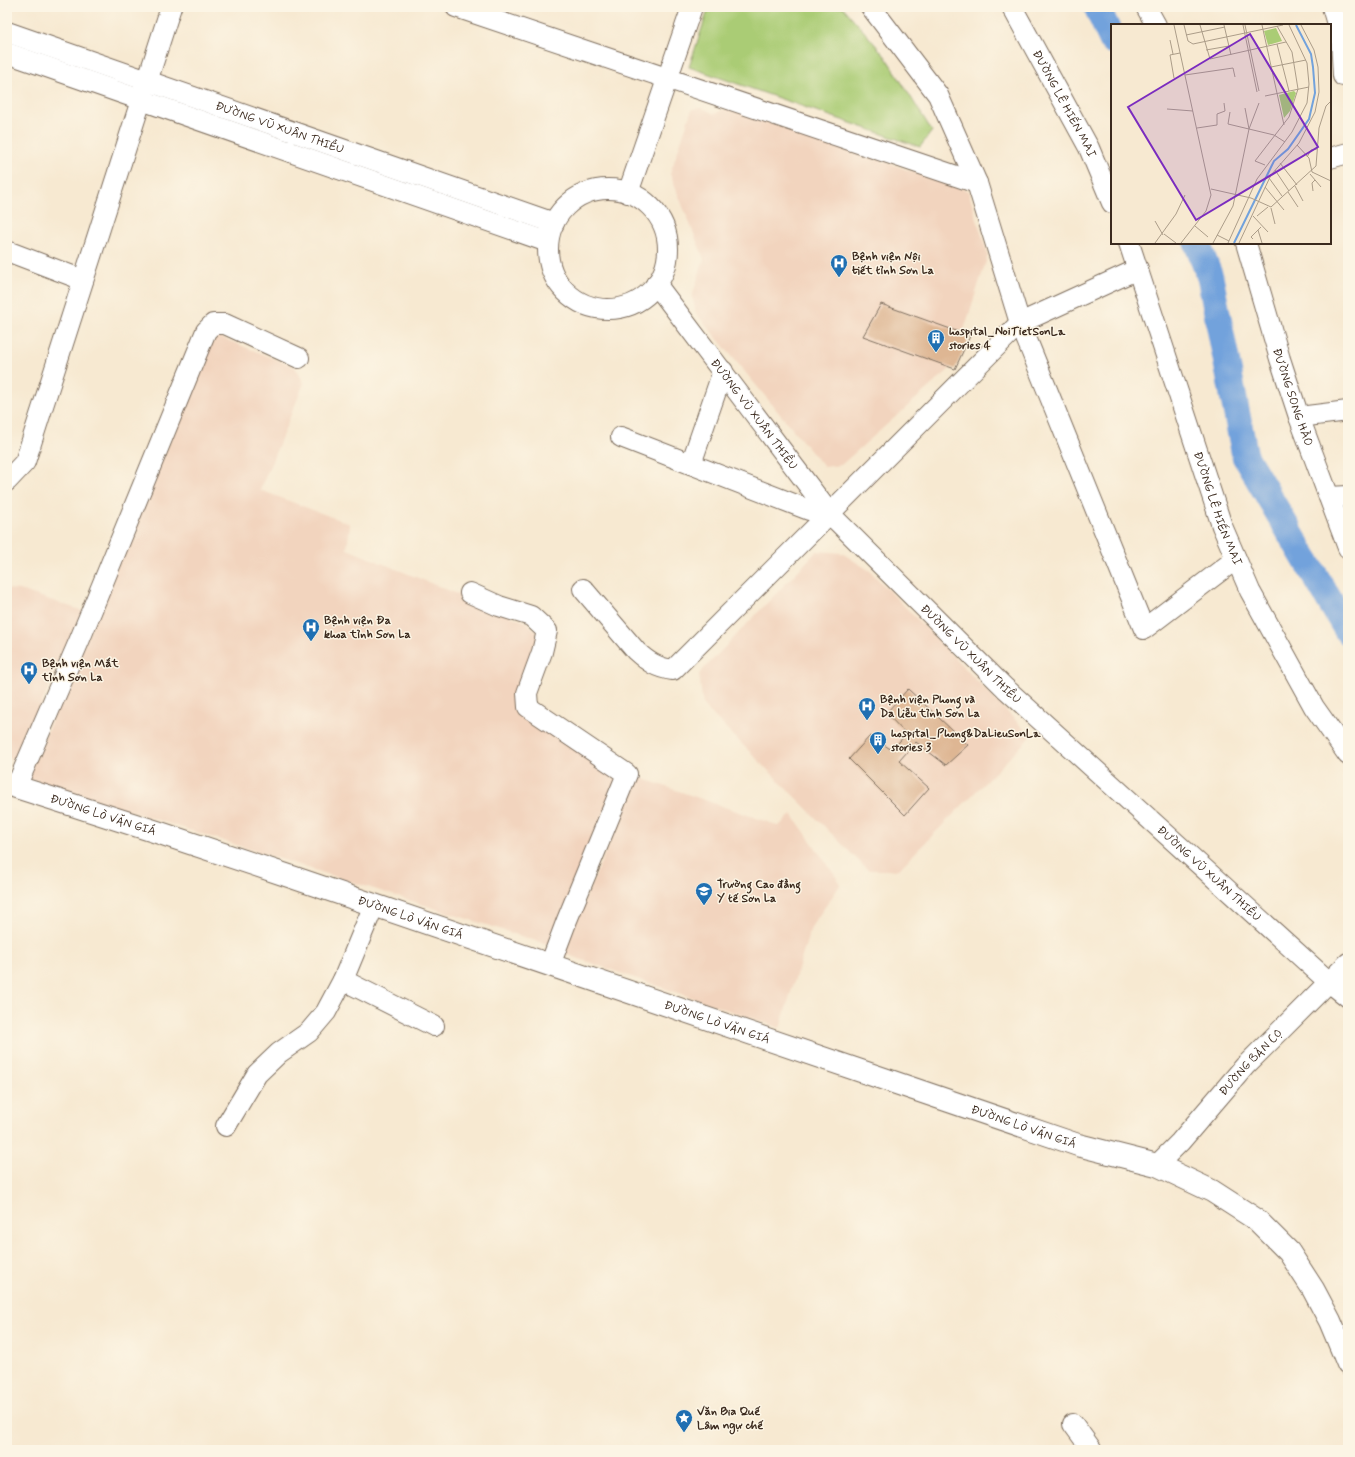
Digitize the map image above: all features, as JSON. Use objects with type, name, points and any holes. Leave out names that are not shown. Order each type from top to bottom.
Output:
[{"type":"highway","name":"ĐƯỜNG LÒ VĂN GIÁ","points":[[11,786],[157,832],[374,905],[1078,1145],[1157,1165],[1212,1191],[1257,1220],[1289,1252],[1313,1289],[1330,1321],[1348,1364]]},
{"type":"street","points":[[7,481],[25,462],[171,7]]},
{"type":"street","points":[[456,7],[977,183]]},
{"type":"street","points":[[628,193],[692,7]]},
{"type":"street","points":[[871,7],[938,95],[977,183],[1020,323],[1144,629],[1236,559]]},
{"type":"street","name":"ĐƯỜNG LÊ HIẾN MAI","points":[[1012,7],[1089,148],[1111,201]]},
{"type":"street","points":[[1146,7],[1155,24]]},
{"type":"street","points":[[1332,7],[1341,38],[1346,77]]},
{"type":"street","name":"ĐƯỜNG VŨ XUÂN THIỀU","points":[[7,32],[554,223]]},
{"type":"street","name":"ĐƯỜNG VŨ XUÂN THIỀU","points":[[7,53],[548,242]]},
{"type":"street","points":[[1331,158],[1348,154]]},
{"type":"street","points":[[600,189],[620,190],[628,193],[638,197],[654,210],[664,227],[668,247],[665,266],[656,284],[642,298],[624,307],[605,310],[585,306],[568,295],[556,280],[549,262],[548,242],[554,223],[565,207],[581,195],[600,189]]},
{"type":"street","name":"ĐƯỜNG LÊ HIẾN MAI","points":[[1129,244],[1222,526],[1236,559],[1250,591],[1314,707],[1348,755]]},
{"type":"street","name":"ĐƯỜNG SONG HÀO","points":[[1246,244],[1280,359],[1299,417],[1338,496],[1348,548]]},
{"type":"street","points":[[7,251],[83,280]]},
{"type":"street","points":[[583,589],[636,651],[646,660],[663,668],[673,670],[1020,323],[1138,269]]},
{"type":"street","name":"ĐƯỜNG VŨ XUÂN THIỀU","points":[[656,284],[830,514],[1005,688],[1329,982],[1348,997]]},
{"type":"street","points":[[11,786],[80,639],[206,331],[213,324],[225,324],[299,358]]},
{"type":"street","points":[[691,464],[723,371]]},
{"type":"street","points":[[1299,417],[1348,411]]},
{"type":"street","points":[[621,438],[810,510],[830,514]]},
{"type":"street","points":[[470,593],[499,606],[531,616],[547,632],[542,652],[527,693],[528,707],[627,774],[550,965]]},
{"type":"street","points":[[226,1126],[257,1074],[279,1053],[309,1032],[333,1002],[374,905]]},
{"type":"street","name":"ĐƯỜNG BẢN CỌ","points":[[1157,1165],[1180,1142],[1245,1066],[1348,963]]},
{"type":"street","points":[[343,980],[434,1026]]},
{"type":"street","points":[[1073,1424],[1092,1450]]},
{"type":"shaded area","name":"Bệnh viện Nội tiết tỉnh Sơn La","points":[[728,107],[968,191],[988,255],[952,367],[841,465],[824,467],[696,313],[692,297],[704,259],[670,174],[692,109],[702,108],[715,114]]},
{"type":"shaded area","name":"Bệnh viện Đa khoa tỉnh Sơn La","points":[[215,335],[295,367],[304,383],[260,490],[350,524],[347,549],[526,622],[538,633],[537,651],[517,706],[622,776],[552,946],[27,778]]},
{"type":"shaded area","name":"Bệnh viện Phong và Da liễu tỉnh Sơn La","points":[[817,551],[842,553],[870,571],[1031,736],[898,870],[868,870],[703,705],[699,674]]},
{"type":"shaded area","name":"Bệnh viện Mắt tỉnh Sơn La","points":[[7,589],[20,590],[83,611],[16,761],[7,758]]},
{"type":"shaded area","name":"Trường Cao đẳng Y tế Sơn La","points":[[638,777],[779,826],[792,814],[841,884],[811,927],[780,1028],[562,953]]},
{"type":"green space","points":[[709,7],[843,7],[885,56],[932,131],[920,147],[689,67]]},
{"type":"building","name":"hospital_NoiTietSonLa stories 4","points":[[881,304],[970,336],[955,369],[863,336]]},
{"type":"building","name":"hospital_Phong&DaLieuSonLa stories 3","points":[[908,689],[968,745],[946,765],[916,742],[899,761],[929,788],[905,815],[849,759],[870,736],[892,750],[906,734],[886,713]]},
{"type":"waterway","points":[[1097,7],[1111,38]]},
{"type":"waterway","points":[[1197,244],[1210,277],[1245,456],[1348,632]]},
{"type":"place","name":"Bệnh viện Nội tiết tỉnh Sơn La","points":[[839,278]]},
{"type":"place","name":"hospital_NoiTietSonLa stories 4","points":[[936,353]]},
{"type":"place","name":"Bệnh viện Đa khoa tỉnh Sơn La","points":[[311,642]]},
{"type":"place","name":"Bệnh viện Mắt tỉnh Sơn La","points":[[29,685]]},
{"type":"place","name":"Bệnh viện Phong và Da liễu tỉnh Sơn La","points":[[867,721]]},
{"type":"place","name":"hospital_Phong&DaLieuSonLa stories 3","points":[[878,755]]},
{"type":"place","name":"Trường Cao đẳng Y tế Sơn La","points":[[704,906]]},
{"type":"place","name":"Văn Bia Quế Lâm ngự chế","points":[[684,1433]]}]
